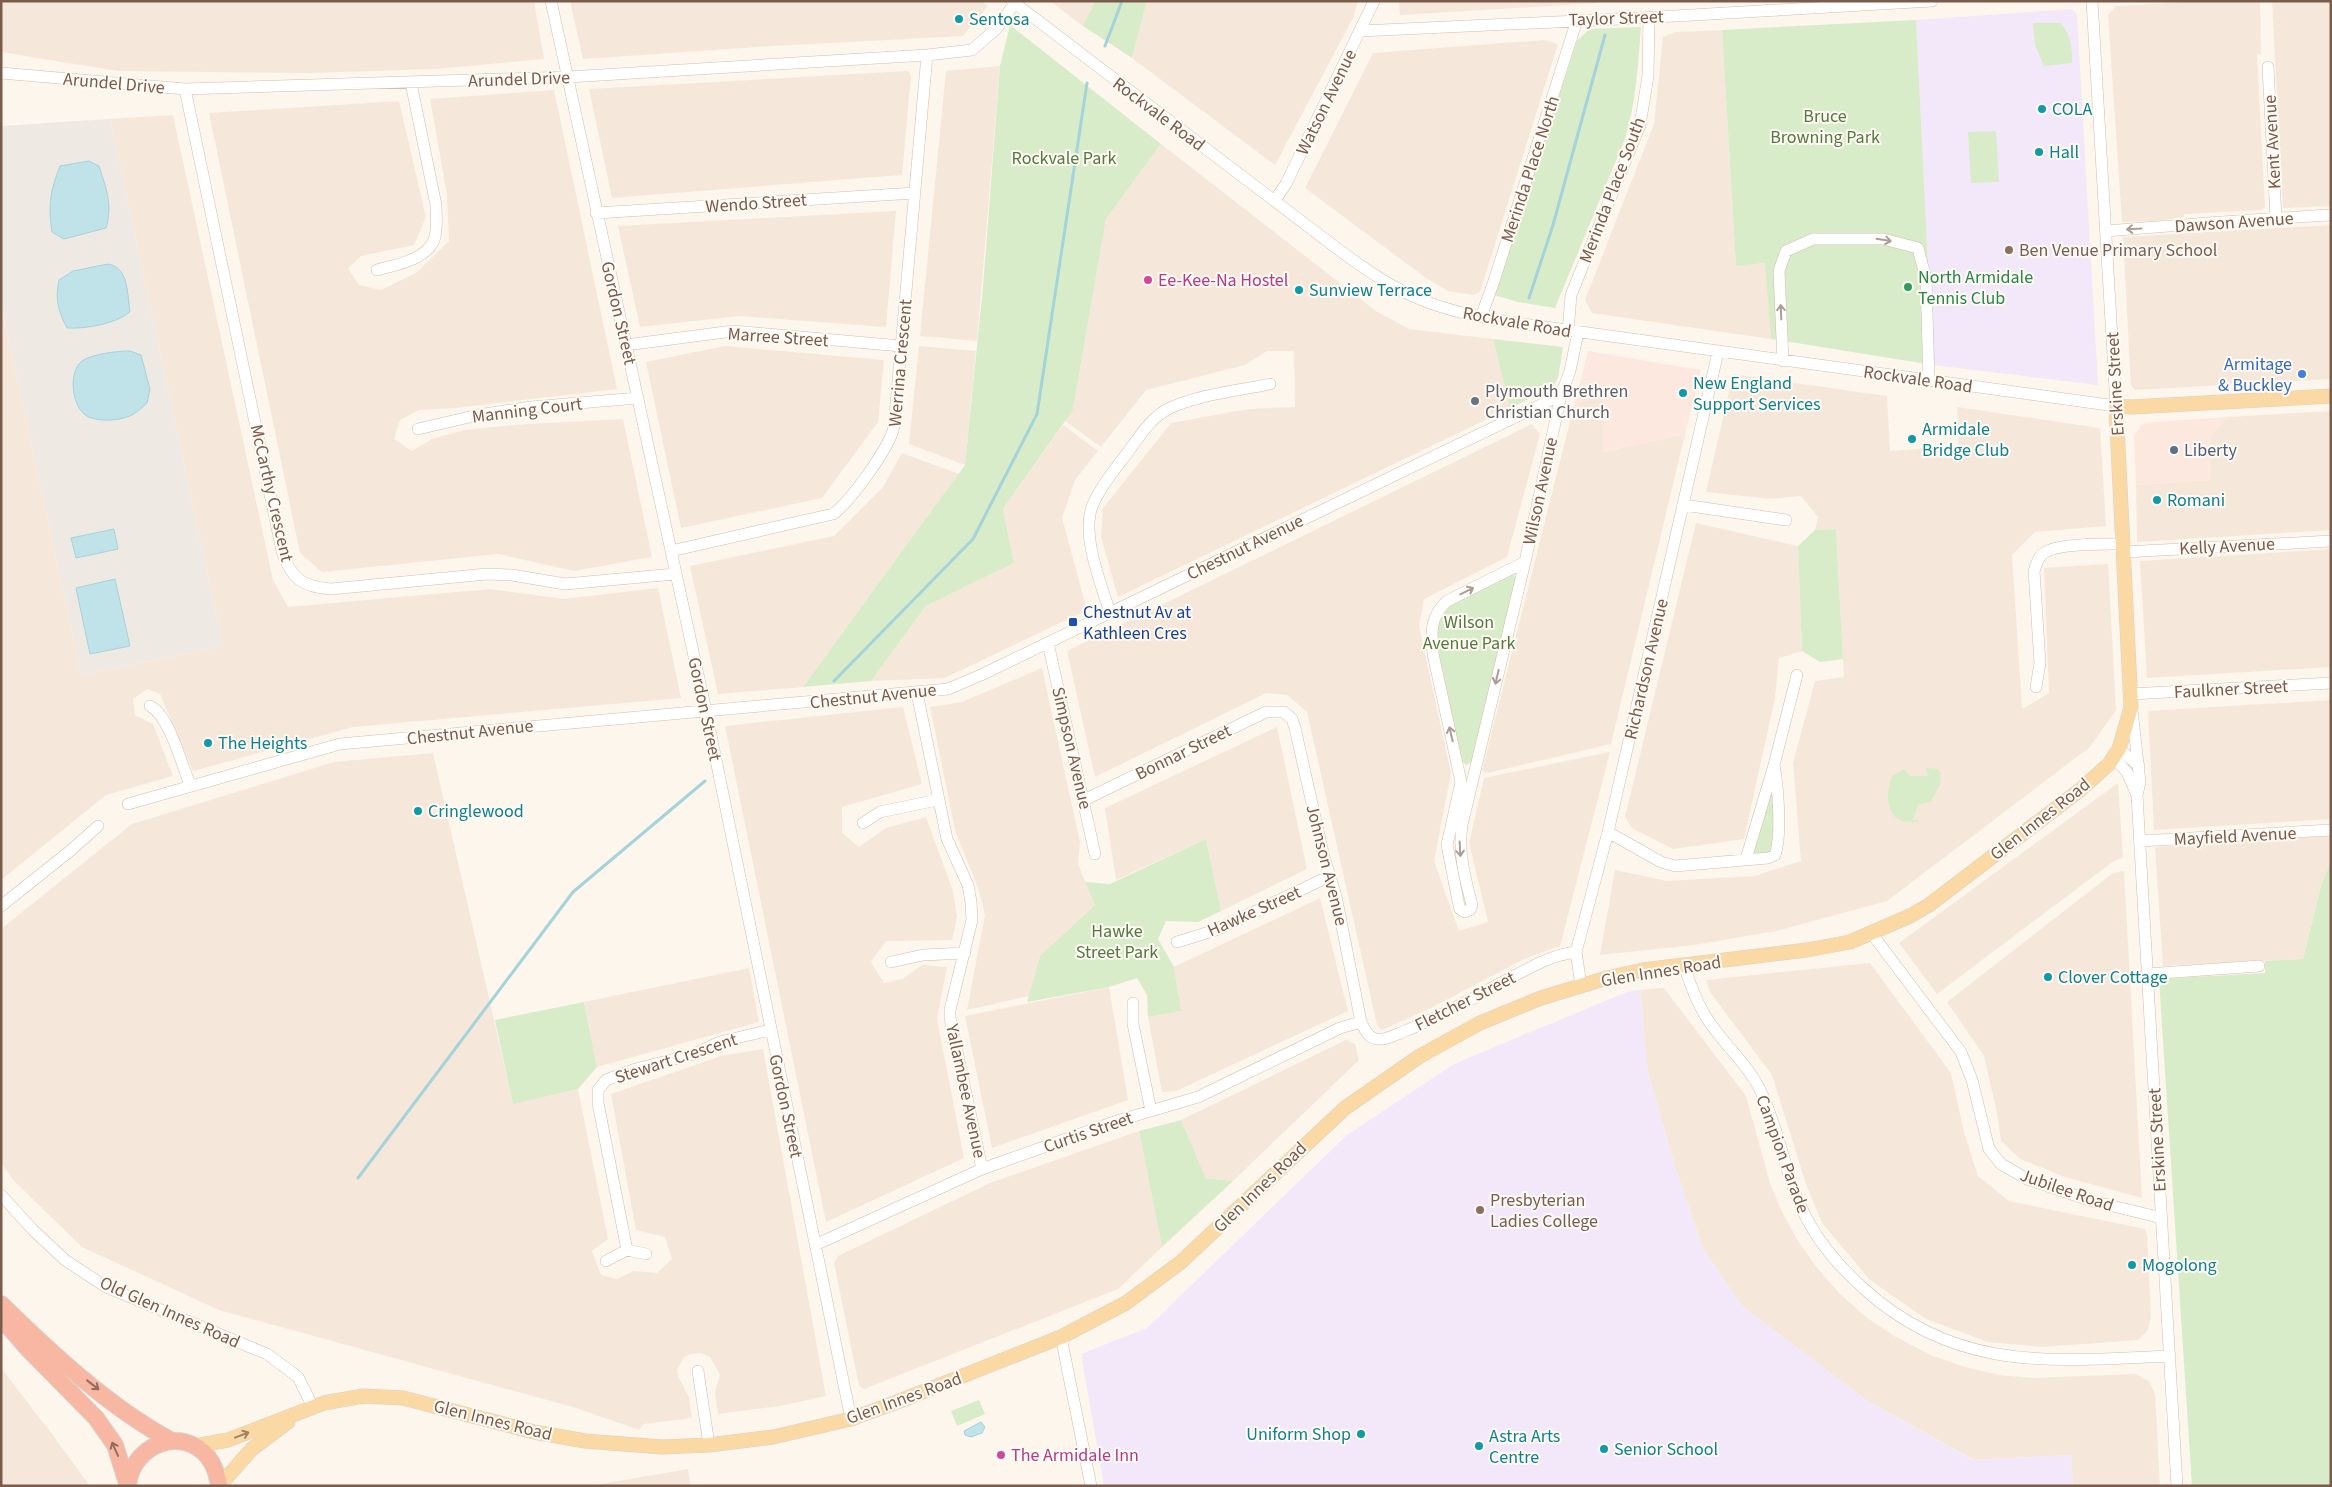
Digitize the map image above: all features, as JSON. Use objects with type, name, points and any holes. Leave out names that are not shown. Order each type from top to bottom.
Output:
[{"type":"highway","points":[[1,1304],[54,1355],[143,1426],[172,1441],[195,1446],[208,1456],[216,1470],[219,1486]]},
{"type":"highway","points":[[1,1318],[29,1350],[96,1418],[115,1445],[128,1484]]},
{"type":"highway","points":[[128,1484],[135,1462],[150,1447],[172,1441]]},
{"type":"main road","points":[[2116,406],[2132,407],[2331,396]]},
{"type":"main road","name":"Erskine Street","points":[[2116,406],[2131,700]]},
{"type":"main road","points":[[2116,753],[2131,700]]},
{"type":"main road","name":"Glen Innes Road","points":[[195,1446],[228,1440],[308,1409],[350,1397],[383,1396],[403,1398],[534,1432],[585,1441],[662,1447],[709,1445],[773,1436],[851,1419],[1062,1337],[1126,1304],[1181,1262],[1318,1132],[1381,1082],[1427,1052],[1480,1023],[1541,998],[1581,985],[1642,970],[1807,950],[1850,942],[1872,934],[1929,905],[2080,790],[2116,753]]},
{"type":"main road","name":"Glen Innes Road","points":[[219,1486],[252,1449],[308,1409]]},
{"type":"street","name":"Gordon Street","points":[[551,1],[706,711],[851,1419]]},
{"type":"street","name":"Watson Avenue","points":[[1275,200],[1286,184],[1374,1]]},
{"type":"street","name":"Taylor Street","points":[[1361,31],[1649,18],[1932,1]]},
{"type":"street","name":"Erskine Street","points":[[2092,1],[2116,406]]},
{"type":"street","name":"Arundel Drive","points":[[1,72],[185,89],[568,77],[927,55],[972,50],[996,29],[1014,2]]},
{"type":"street","name":"Rockvale Road","points":[[1014,2],[1180,130],[1371,273],[1421,300],[1481,317],[1573,332],[2116,406]]},
{"type":"street","name":"Merinda Place South","points":[[1573,332],[1571,295],[1640,125],[1648,76],[1649,18]]},
{"type":"street","name":"Merinda Place North","points":[[1481,317],[1577,20]]},
{"type":"street","name":"Werrina Crescent","points":[[671,551],[820,519],[839,510],[888,445],[893,435],[927,55]]},
{"type":"street","name":"Kent Avenue","points":[[2268,67],[2276,218]]},
{"type":"street","points":[[377,270],[406,262],[420,255],[433,241],[436,225],[436,205],[411,82]]},
{"type":"street","name":"McCarthy Crescent","points":[[185,89],[282,551],[286,564],[296,577],[313,588],[331,589],[487,574],[512,574],[565,584],[675,574]]},
{"type":"street","name":"Wendo Street","points":[[596,213],[915,193]]},
{"type":"street","name":"Dawson Avenue","points":[[2106,231],[2162,228],[2199,222],[2331,215]]},
{"type":"street","points":[[1783,360],[1779,271],[1786,251],[1813,239],[1883,239],[1918,248],[1926,279],[1928,380]]},
{"type":"street","name":"Marree Street","points":[[626,345],[733,331],[901,346]]},
{"type":"street","name":"Wilson Avenue","points":[[1457,870],[1460,844],[1457,825],[1525,562],[1561,395],[1570,371],[1573,332]]},
{"type":"street","name":"Richardson Avenue","points":[[1581,985],[1576,952],[1608,832],[1718,352]]},
{"type":"street","points":[[1110,613],[1095,563],[1089,526],[1089,514],[1108,479],[1145,429],[1168,408],[1199,399],[1270,384]]},
{"type":"street","name":"Chestnut Avenue","points":[[128,804],[340,744],[948,689],[1048,643],[1561,395]]},
{"type":"street","name":"Manning Court","points":[[418,428],[478,415],[531,407],[638,398]]},
{"type":"street","points":[[1684,505],[1786,520]]},
{"type":"street","name":"Kelly Avenue","points":[[2036,687],[2040,663],[2034,571],[2038,559],[2046,552],[2056,548],[2123,548],[2331,540]]},
{"type":"street","name":"Wilson Avenue","points":[[1467,783],[1433,654],[1432,622],[1440,608],[1448,601],[1525,562]]},
{"type":"street","name":"Simpson Avenue","points":[[1048,643],[1095,854]]},
{"type":"street","points":[[1746,859],[1774,765],[1797,675]]},
{"type":"street","name":"Faulkner Street","points":[[2131,700],[2331,683]]},
{"type":"street","name":"Yallambee Avenue","points":[[917,693],[937,800],[947,839],[968,885],[971,902],[972,920],[950,1010],[950,1018],[982,1169]]},
{"type":"street","name":"Erskine Street","points":[[2131,700],[2140,782],[2137,795],[2177,1486]]},
{"type":"street","points":[[150,706],[156,709],[163,719],[190,785]]},
{"type":"street","name":"Bonnar Street","points":[[1084,800],[1266,712],[1284,712]]},
{"type":"street","name":"Johnson Avenue","points":[[1284,712],[1292,719],[1295,728],[1355,984],[1361,1022]]},
{"type":"street","name":"Erskine Street","points":[[2116,753],[2137,795]]},
{"type":"street","points":[[2116,753],[2139,766]]},
{"type":"street","points":[[1608,832],[1661,862],[1675,866],[1768,858],[1775,855],[1778,846],[1777,786],[1774,765]]},
{"type":"street","points":[[863,823],[880,812],[937,800]]},
{"type":"street","points":[[1,906],[70,852],[98,826]]},
{"type":"street","name":"Mayfield Avenue","points":[[2140,841],[2331,830]]},
{"type":"street","name":"Hawke Street","points":[[1176,942],[1216,930],[1330,876]]},
{"type":"street","name":"Jubilee Road","points":[[1872,934],[1961,1052],[1972,1080],[1989,1149],[2001,1164],[2027,1179],[2083,1198],[2162,1218]]},
{"type":"street","name":"Fletcher Street","points":[[1361,1022],[1366,1032],[1374,1038],[1392,1036],[1436,1018],[1528,969],[1559,955],[1576,952]]},
{"type":"street","points":[[890,962],[923,955],[965,953]]},
{"type":"street","name":"Campion Parade","points":[[1684,965],[1699,1005],[1759,1088],[1766,1102],[1790,1182],[1818,1239],[1845,1272],[1876,1300],[1930,1335],[1958,1346],[1992,1354],[2056,1361],[2170,1356]]},
{"type":"street","points":[[2148,974],[2259,966]]},
{"type":"street","points":[[1133,1003],[1133,1024],[1151,1110]]},
{"type":"street","name":"Curtis Street","points":[[815,1245],[982,1169],[1117,1121],[1198,1097],[1340,1028],[1361,1022]]},
{"type":"street","name":"Stewart Crescent","points":[[627,1250],[598,1103],[598,1090],[606,1080],[636,1069],[694,1054],[720,1042],[770,1030]]},
{"type":"street","name":"Old Glen Innes Road","points":[[1,1195],[33,1230],[65,1260],[106,1286],[267,1354],[298,1377],[308,1409]]},
{"type":"street","points":[[606,1261],[627,1250],[646,1254]]},
{"type":"street","points":[[1062,1337],[1091,1486]]},
{"type":"street","points":[[698,1371],[709,1445]]},
{"type":"shaded area","points":[[1,1],[534,1],[544,59],[436,69],[309,73],[118,71],[1,52]]},
{"type":"shaded area","points":[[570,1],[981,1],[988,6],[963,36],[772,46],[583,59]]},
{"type":"shaded area","points":[[1050,1],[1095,1],[1083,26]]},
{"type":"shaded area","points":[[1147,1],[1358,1],[1353,18],[1275,165],[1132,58]]},
{"type":"shaded area","points":[[1399,1],[1598,1],[1598,3],[1400,15]]},
{"type":"shaded area","points":[[2203,1],[2260,1],[2261,54],[2257,54],[2265,207],[2262,210],[2184,214],[2184,217],[2155,221],[2122,222],[2108,15],[2116,6]]},
{"type":"shaded area","points":[[2272,1],[2331,1],[2331,206],[2283,208]]},
{"type":"shaded area","name":"Ben Venue Primary School","points":[[2071,9],[2077,14],[2098,385],[1933,365],[1916,20]]},
{"type":"shaded area","points":[[1722,30],[1736,265],[1766,263],[1771,339],[1592,313],[1585,300],[1654,124],[1663,37],[1675,32]]},
{"type":"shaded area","points":[[1544,40],[1558,44],[1480,292],[1473,295],[1448,291],[1426,278],[1305,188],[1373,53]]},
{"type":"shaded area","points":[[1000,66],[977,341],[920,336],[946,71]]},
{"type":"shaded area","points":[[908,71],[911,75],[902,175],[612,198],[589,89]]},
{"type":"shaded area","points":[[554,90],[617,389],[455,408],[419,410],[400,420],[394,439],[412,451],[432,439],[464,430],[527,424],[623,419],[652,557],[574,571],[498,554],[322,572],[300,553],[209,113],[399,101],[426,217],[414,245],[361,256],[348,268],[359,285],[381,290],[416,273],[449,241],[447,195],[430,99]]},
{"type":"shaded area","points":[[173,115],[273,580],[288,607],[490,589],[564,599],[658,588],[681,698],[353,727],[193,771],[160,694],[147,689],[133,699],[135,715],[153,724],[173,776],[106,795],[1,880],[1,303],[81,675],[223,646],[110,119]]},
{"type":"shaded area","points":[[110,119],[223,646],[81,675],[1,303],[1,126]]},
{"type":"shaded area","points":[[1161,144],[1376,311],[1409,329],[1493,339],[1510,408],[1118,597],[1101,537],[1103,508],[1171,423],[1249,409],[1295,407],[1294,351],[1267,351],[1245,365],[1146,390],[1101,447],[1065,421],[1073,410],[1106,219]]},
{"type":"shaded area","points":[[896,211],[886,327],[739,316],[640,327],[618,226]]},
{"type":"shaded area","points":[[2331,225],[2331,379],[2135,390],[2131,386],[2123,237]]},
{"type":"shaded area","points":[[725,346],[884,360],[878,422],[822,498],[681,528],[646,362]]},
{"type":"shaded area","points":[[919,346],[976,351],[965,465],[909,444]]},
{"type":"shaded area","points":[[1588,351],[1701,370],[1685,434],[1603,452],[1603,393],[1574,406]]},
{"type":"shaded area","points":[[1733,374],[1887,396],[1890,451],[1959,446],[1957,407],[2100,428],[2106,526],[2035,532],[2012,555],[2022,709],[2049,693],[2044,568],[2108,564],[2116,710],[2090,747],[1887,901],[1776,931],[1694,945],[1600,955],[1615,870],[1667,881],[1755,876],[1801,861],[1793,763],[1815,681],[1844,677],[1836,529],[1815,530],[1818,517],[1801,496],[1771,499],[1706,492]]},
{"type":"shaded area","points":[[1603,392],[1603,452],[1685,434],[1611,744],[1488,773],[1482,771],[1574,406]]},
{"type":"shaded area","points":[[2331,411],[2331,530],[2137,542],[2136,485],[2210,480],[2209,446],[2212,434],[2228,417]]},
{"type":"shaded area","points":[[2228,417],[2212,434],[2209,446],[2210,480],[2136,485],[2134,437],[2141,425],[2154,422]]},
{"type":"shaded area","points":[[1532,424],[1540,434],[1507,557],[1424,599],[1419,626],[1451,773],[1434,861],[1459,931],[1488,922],[1469,843],[1484,778],[1610,752],[1560,946],[1524,959],[1431,1008],[1382,1030],[1377,1025],[1307,712],[1287,695],[1266,693],[1095,777],[1067,651]]},
{"type":"shaded area","points":[[1063,425],[1098,451],[1075,480],[1062,518],[1087,610],[945,678],[871,681],[926,606],[1014,563],[1003,509]]},
{"type":"shaded area","points":[[902,453],[959,474],[803,687],[718,694],[690,566],[834,536],[883,487]]},
{"type":"shaded area","points":[[1696,523],[1798,546],[1802,651],[1779,658],[1775,698],[1744,839],[1673,849],[1632,828],[1625,817]]},
{"type":"shaded area","points":[[2331,549],[2331,667],[2147,678],[2140,561]]},
{"type":"shaded area","points":[[1042,668],[1080,842],[1078,864],[1095,905],[1040,956],[1029,996],[967,1010],[985,915],[979,891],[955,830],[930,707],[962,702]]},
{"type":"shaded area","points":[[2331,700],[2331,819],[2154,830],[2148,711]]},
{"type":"shaded area","points":[[903,707],[922,784],[842,807],[842,833],[859,847],[886,828],[926,817],[953,891],[957,917],[952,940],[886,941],[871,962],[884,983],[902,979],[922,965],[947,967],[937,1019],[964,1158],[826,1222],[725,726]]},
{"type":"shaded area","points":[[1277,727],[1307,869],[1221,911],[1206,839],[1116,880],[1105,808]]},
{"type":"shaded area","points":[[433,753],[513,1103],[578,1089],[608,1239],[592,1251],[601,1275],[617,1279],[633,1271],[657,1273],[672,1259],[665,1237],[636,1230],[611,1094],[721,1056],[763,1049],[826,1396],[780,1406],[718,1414],[715,1392],[720,1375],[710,1357],[701,1353],[691,1354],[684,1357],[677,1370],[689,1397],[692,1418],[644,1424],[639,1430],[576,1408],[219,1310],[82,1247],[12,1179],[1,1162],[1,929],[132,824],[334,762]]},
{"type":"shaded area","points":[[2118,783],[2123,858],[2114,861],[1937,994],[1899,943]]},
{"type":"shaded area","points":[[2331,836],[2331,862],[2322,882],[2303,959],[2163,966],[2155,847]]},
{"type":"shaded area","points":[[2124,871],[2142,1198],[2065,1177],[2020,1159],[2001,1141],[1997,1113],[1984,1056],[1947,1002],[2113,873]]},
{"type":"shaded area","points":[[1320,898],[1348,1011],[1176,1091],[1162,1092],[1148,1017],[1180,1011],[1174,967]]},
{"type":"shaded area","points":[[1870,963],[1951,1073],[1964,1132],[1978,1176],[2009,1201],[2145,1229],[2147,1235],[2151,1318],[2147,1331],[2138,1340],[2043,1347],[1988,1342],[1926,1319],[1870,1280],[1822,1223],[1806,1184],[1772,1075],[1710,992],[1706,980]]},
{"type":"shaded area","points":[[749,968],[759,1022],[597,1067],[584,1002]]},
{"type":"shaded area","points":[[1109,987],[1128,1100],[992,1148],[965,1016]]},
{"type":"shaded area","points":[[1664,988],[1746,1096],[1770,1183],[1782,1212],[1798,1241],[1818,1269],[1840,1294],[1866,1317],[1894,1336],[1933,1356],[1965,1367],[1999,1375],[2033,1378],[2135,1374],[2149,1381],[2155,1394],[2160,1486],[2073,1486],[2071,1455],[1974,1460],[1866,1400],[1742,1306],[1703,1249],[1676,1170],[1648,1073],[1640,990]]},
{"type":"shaded area","name":"Presbyterian Ladies College","points":[[1640,990],[1648,1073],[1676,1170],[1703,1249],[1742,1306],[1866,1400],[1973,1460],[2071,1455],[2073,1486],[1104,1486],[1081,1354],[1147,1328],[1347,1135],[1454,1064],[1627,992]]},
{"type":"shaded area","points":[[1346,1040],[1355,1044],[1359,1060],[1233,1181],[1206,1178],[1181,1120]]},
{"type":"shaded area","points":[[1139,1131],[1162,1247],[1118,1289],[864,1389],[859,1386],[834,1263],[838,1256],[990,1183]]},
{"type":"shaded area","points":[[1,1368],[52,1434],[90,1486],[1,1486]]},
{"type":"shaded area","points":[[688,1469],[691,1486],[589,1486]]},
{"type":"green space","points":[[1095,1],[1147,1],[1132,58],[1083,26]]},
{"type":"green space","name":"Bruce Browning Park","points":[[1916,20],[1933,365],[1771,339],[1765,263],[1736,266],[1722,30]]},
{"type":"green space","points":[[2033,23],[2061,23],[2070,41],[2072,63],[2044,66],[2035,45]]},
{"type":"green space","name":"Rockvale Park","points":[[1010,25],[1161,144],[1106,219],[1073,410],[1003,509],[1014,563],[926,606],[871,681],[803,687],[965,465],[983,287],[1000,66]]},
{"type":"green space","points":[[1641,27],[1634,98],[1625,139],[1555,308],[1518,302],[1494,295],[1577,41],[1589,29]]},
{"type":"green space","points":[[1996,131],[1999,182],[1971,183],[1968,132]]},
{"type":"green space","points":[[1493,339],[1563,347],[1558,378],[1552,388],[1510,408]]},
{"type":"green space","points":[[1836,529],[1843,659],[1820,662],[1802,651],[1798,546],[1815,530]]},
{"type":"green space","name":"Wilson Avenue Park","points":[[1513,574],[1517,579],[1473,761],[1466,765],[1462,761],[1434,634],[1442,610],[1453,601]]},
{"type":"green space","points":[[1774,765],[1775,855],[1746,859]]},
{"type":"green space","points":[[1926,768],[1937,769],[1941,773],[1940,784],[1931,802],[1919,804],[1912,820],[1920,820],[1918,822],[1899,820],[1890,809],[1888,802],[1892,776],[1904,769],[1910,776],[1928,776]]},
{"type":"green space","name":"Hawke Street Park","points":[[1206,839],[1221,911],[1198,922],[1166,921],[1158,939],[1174,967],[1181,1011],[1148,1017],[1147,995],[1137,978],[1109,987],[1027,1002],[1040,956],[1095,905],[1085,882],[1110,884]]},
{"type":"green space","points":[[2331,862],[2331,1486],[2192,1486],[2159,979],[2265,973],[2265,961],[2303,959],[2322,882]]},
{"type":"green space","points":[[584,1002],[597,1067],[578,1089],[513,1104],[495,1020]]},
{"type":"green space","points":[[1181,1120],[1206,1178],[1233,1181],[1162,1247],[1139,1131]]},
{"type":"green space","points":[[979,1400],[985,1414],[957,1426],[951,1411]]},
{"type":"water","points":[[89,161],[99,166],[106,189],[109,212],[106,228],[64,239],[52,232],[50,206],[54,183],[60,166]]},
{"type":"water","points":[[108,264],[115,266],[120,271],[126,282],[130,312],[116,320],[100,325],[67,328],[58,305],[59,280],[73,271]]},
{"type":"water","points":[[130,351],[141,355],[150,389],[147,403],[132,415],[121,419],[101,420],[84,414],[74,396],[73,388],[73,380],[78,366],[82,361],[92,356]]},
{"type":"water","points":[[114,529],[118,549],[76,558],[71,538]]},
{"type":"water","points":[[115,579],[130,646],[90,654],[76,588]]},
{"type":"water","points":[[981,1422],[985,1427],[982,1433],[971,1437],[965,1435],[964,1431]]},
{"type":"waterway","points":[[1105,46],[1122,1]]},
{"type":"waterway","points":[[1529,298],[1553,225],[1605,35]]},
{"type":"waterway","points":[[834,681],[973,539],[1037,414],[1087,83]]},
{"type":"waterway","points":[[358,1178],[573,892],[705,781]]},
{"type":"place","name":"Sentosa","points":[[959,19]]},
{"type":"place","name":"COLA","points":[[2042,109]]},
{"type":"place","name":"Hall","points":[[2039,152]]},
{"type":"place","name":"Ben Venue Primary School","points":[[2009,250]]},
{"type":"place","name":"Ee-Kee-Na Hostel","points":[[1148,280]]},
{"type":"place","name":"North Armidale Tennis Club","points":[[1908,287]]},
{"type":"place","name":"Sunview Terrace","points":[[1299,290]]},
{"type":"place","name":"Armitage & Buckley","points":[[2302,374]]},
{"type":"place","name":"New England Support Services","points":[[1683,393]]},
{"type":"place","name":"Plymouth Brethren Christian Church","points":[[1475,401]]},
{"type":"place","name":"Armidale Bridge Club","points":[[1912,439]]},
{"type":"place","name":"Liberty","points":[[2174,450]]},
{"type":"place","name":"Romani","points":[[2157,500]]},
{"type":"place","name":"Chestnut Av at Kathleen Cres","points":[[1073,622]]},
{"type":"place","name":"The Heights","points":[[208,743]]},
{"type":"place","name":"Cringlewood","points":[[418,811]]},
{"type":"place","name":"Clover Cottage","points":[[2048,977]]},
{"type":"place","name":"Presbyterian Ladies College","points":[[1480,1210]]},
{"type":"place","name":"Mogolong","points":[[2132,1265]]},
{"type":"place","name":"Uniform Shop","points":[[1361,1434]]},
{"type":"place","name":"Astra Arts Centre","points":[[1479,1446]]},
{"type":"place","name":"Senior School","points":[[1604,1449]]},
{"type":"place","name":"The Armidale Inn","points":[[1001,1455]]}]
